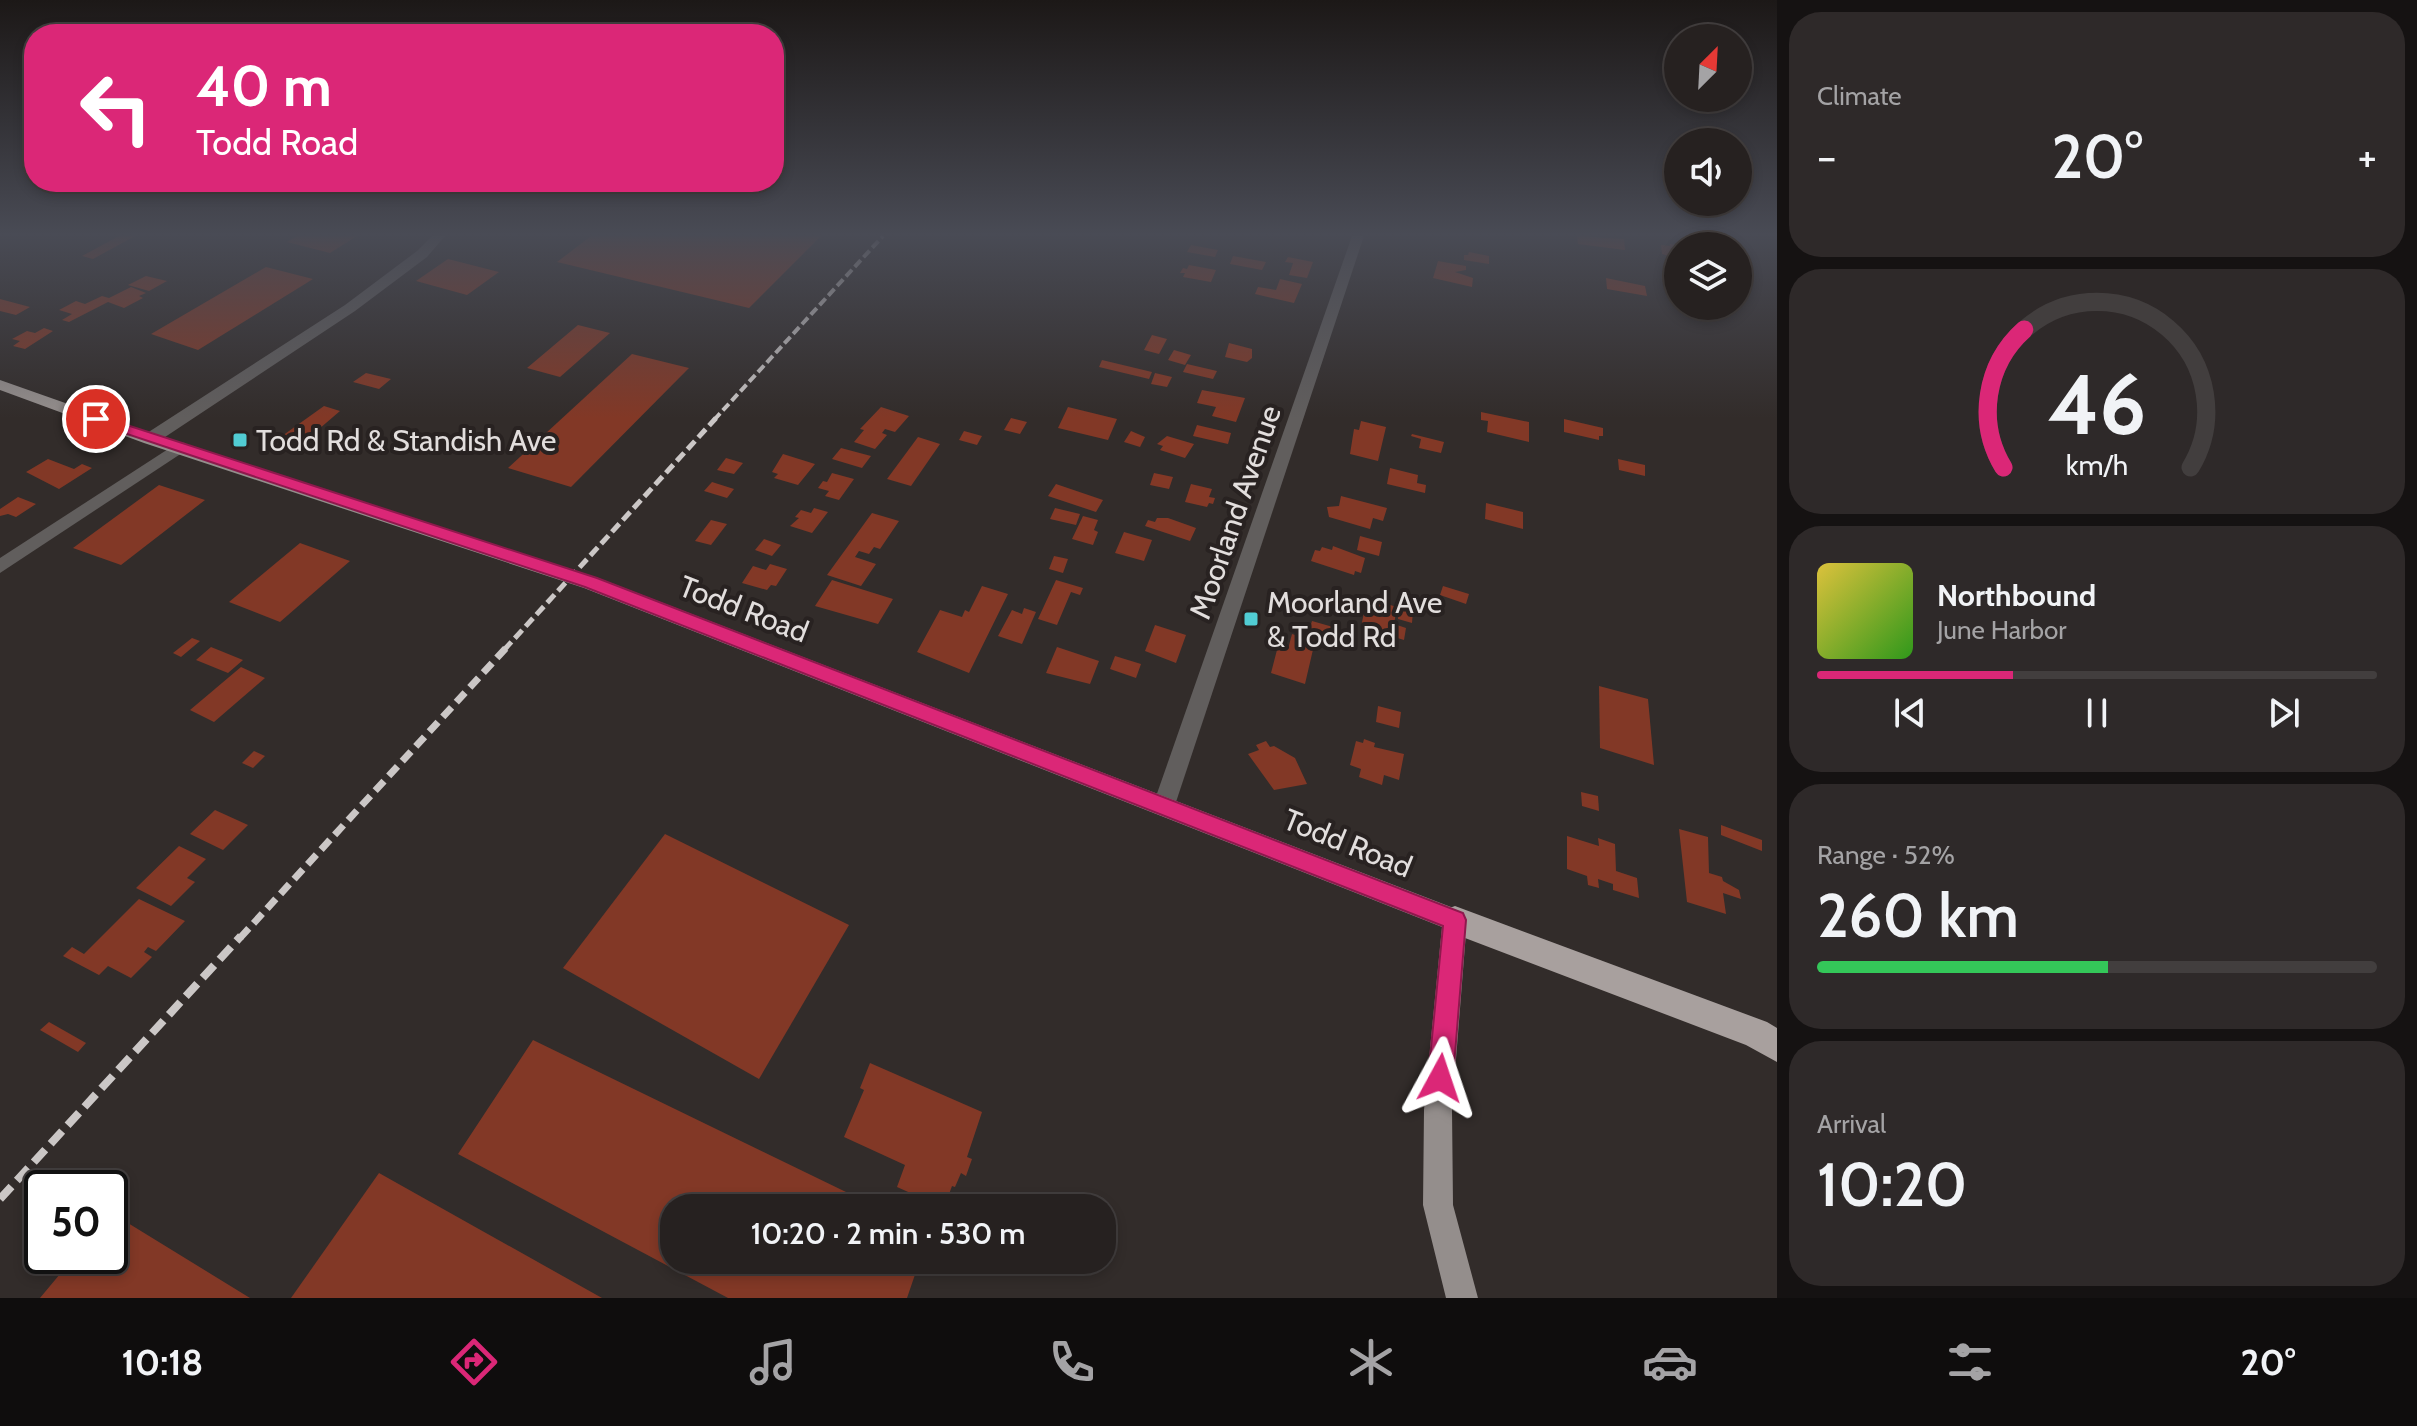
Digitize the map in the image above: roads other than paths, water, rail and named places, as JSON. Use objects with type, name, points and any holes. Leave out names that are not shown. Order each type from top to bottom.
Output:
[{"type":"highway","points":[[1455,920],[1770,1038]]},
{"type":"main road","name":"Todd Road","points":[[0,385],[150,439],[591,583],[1455,920]]},
{"type":"main road","points":[[1455,920],[1438,1110],[1438,1205],[1462,1298]]},
{"type":"street","points":[[150,439],[365,297]]},
{"type":"street","name":"Moorland Avenue","points":[[1164,805],[1337,297]]},
{"type":"street","points":[[0,567],[179,447]]},
{"type":"railway","points":[[714,420],[827,297]]},
{"type":"railway","points":[[504,650],[716,418]]},
{"type":"railway","points":[[240,938],[506,648]]},
{"type":"railway","points":[[0,1199],[241,936]]},
{"type":"place","name":"Todd Rd & Standish Ave","points":[[240,440]]},
{"type":"place","name":"Moorland Ave & Todd Rd","points":[[1251,619]]}]
